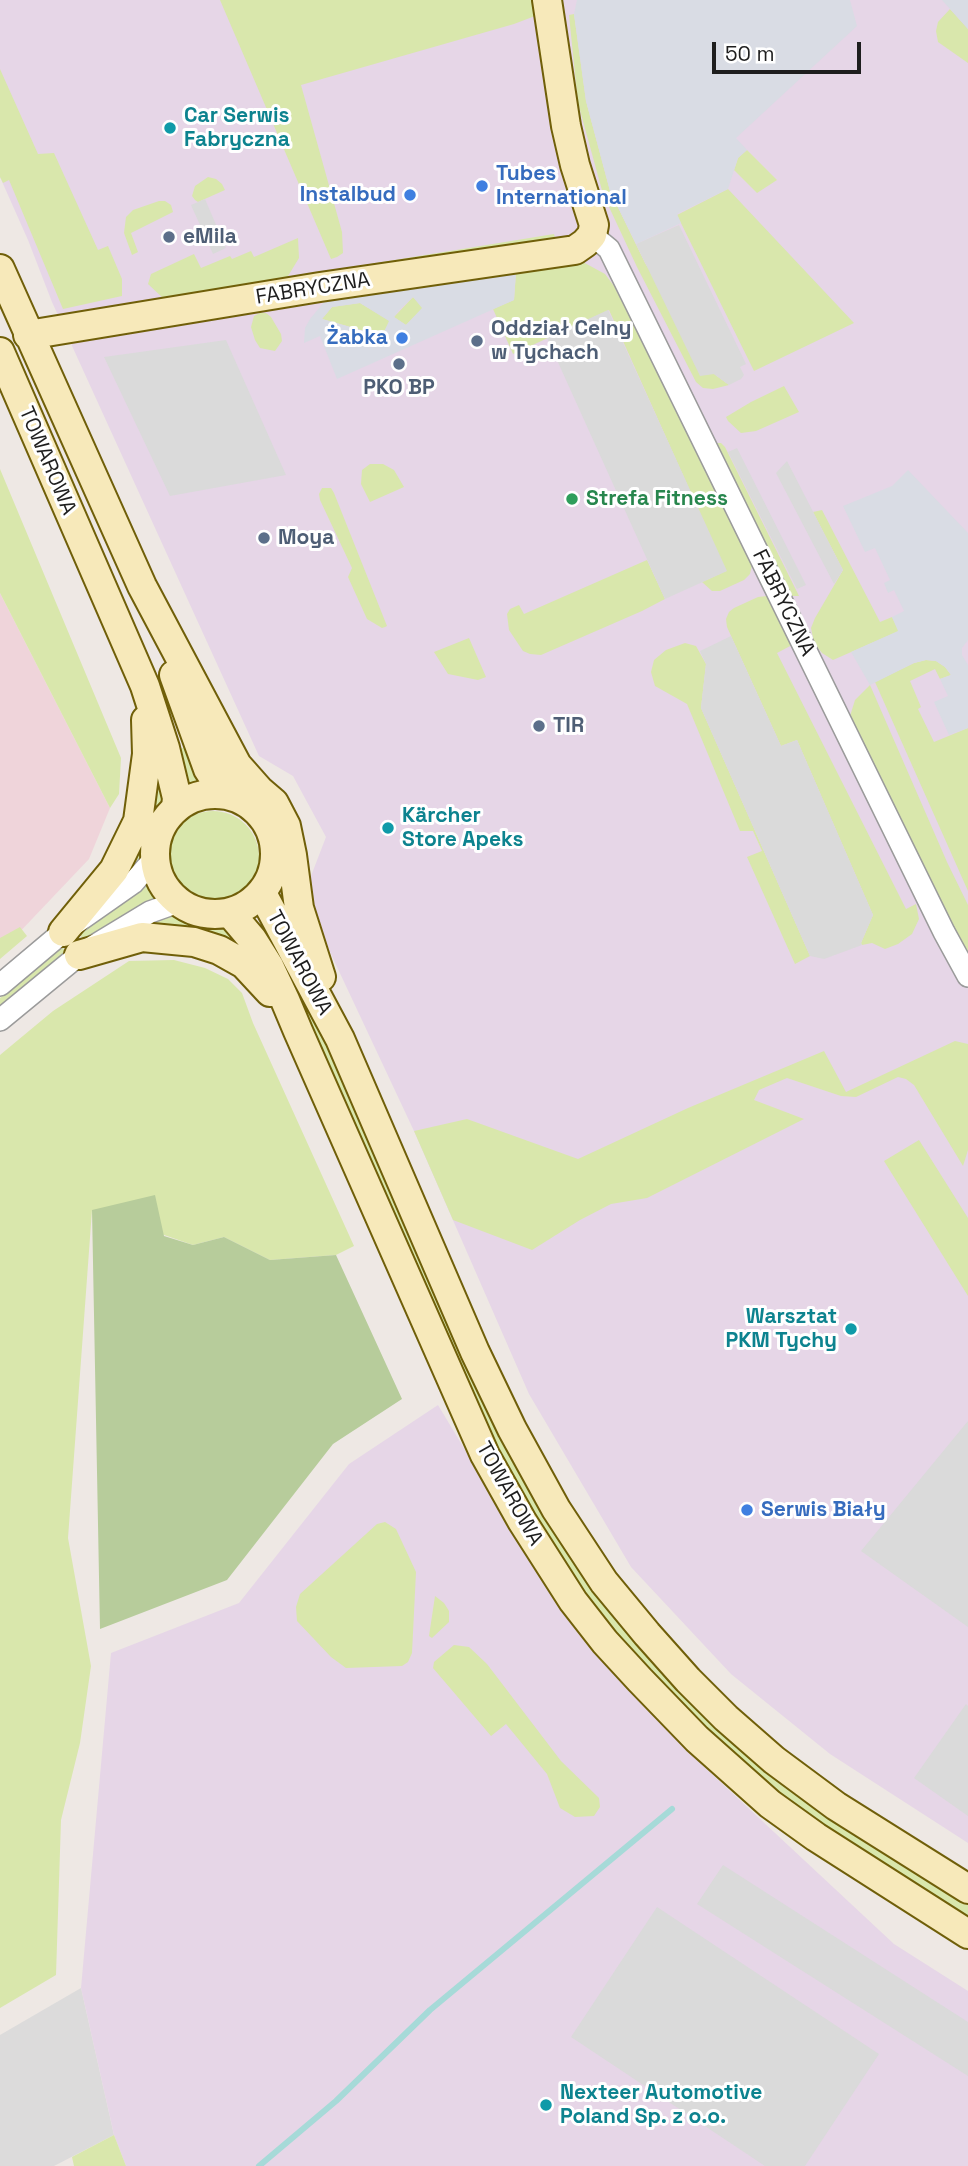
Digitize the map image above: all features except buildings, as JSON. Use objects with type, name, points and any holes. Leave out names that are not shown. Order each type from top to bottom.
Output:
[{"type":"street","points":[[547,0],[566,126],[594,225],[592,235]]},
{"type":"street","name":"FABRYCZNA","points":[[28,335],[308,289],[575,250],[592,235],[609,250],[968,976]]},
{"type":"street","name":"TOWAROWA","points":[[0,269],[142,586]]},
{"type":"street","name":"TOWAROWA","points":[[0,352],[145,686],[165,748],[177,798],[176,807]]},
{"type":"street","points":[[142,586],[208,769],[217,783],[229,794]]},
{"type":"street","points":[[142,586],[237,765],[274,803],[286,826],[299,908],[340,1039]]},
{"type":"street","points":[[71,944],[114,870],[138,821],[147,754],[145,686]]},
{"type":"street","points":[[210,793],[229,794],[246,801],[260,812],[270,827],[275,843],[276,861],[271,878],[262,893],[249,905],[230,913],[203,914],[178,902],[166,890],[158,874],[156,839],[164,822],[176,807],[192,797],[210,793]]},
{"type":"street","points":[[0,1020],[71,944],[134,883],[155,858]]},
{"type":"street","name":"TOWAROWA","points":[[262,893],[340,1039],[475,1352],[512,1429],[556,1509],[604,1582],[688,1680],[774,1760],[835,1806],[968,1889]]},
{"type":"street","points":[[0,985],[71,944],[178,902]]},
{"type":"street","name":"TOWAROWA","points":[[230,913],[252,939],[269,966],[485,1455],[522,1521],[573,1601],[640,1681],[697,1739],[761,1796],[816,1837],[968,1934]]},
{"type":"street","points":[[71,944],[142,937],[194,942],[219,950],[244,964],[260,979],[298,1031]]},
{"type":"shaded area","points":[[0,0],[251,0],[278,66],[558,0],[968,0],[968,1843],[830,1754],[731,1674],[631,1567],[529,1394],[414,1131],[315,920],[306,889],[326,837],[293,776],[259,756],[52,302],[0,177]]},
{"type":"shaded area","points":[[577,0],[850,0],[857,26],[736,138],[747,150],[738,158],[728,189],[677,214],[681,223],[636,244],[610,191],[586,101],[574,14]]},
{"type":"shaded area","points":[[942,0],[968,0],[968,29],[950,9]]},
{"type":"shaded area","points":[[205,199],[226,248],[213,254],[191,205]]},
{"type":"shaded area","points":[[679,225],[746,364],[740,367],[744,375],[741,379],[729,385],[714,374],[700,376],[636,244]]},
{"type":"shaded area","points":[[516,272],[514,300],[337,379],[320,336],[304,343],[305,328],[310,319],[324,302],[334,298]],"holes":[[[413,297],[422,308],[406,325],[394,317]],[[360,303],[389,321],[382,336],[322,319],[332,307]]]},
{"type":"shaded area","name":"Strefa Fitness","points":[[608,310],[727,571],[665,599],[547,338]]},
{"type":"shaded area","points":[[226,340],[286,475],[170,496],[104,357]]},
{"type":"shaded area","points":[[737,448],[806,585],[797,589],[728,452]]},
{"type":"shaded area","points":[[787,461],[843,570],[834,584],[776,473]]},
{"type":"shaded area","points":[[908,470],[968,533],[968,640],[962,648],[962,655],[968,665],[968,728],[949,735],[934,702],[948,696],[940,679],[951,675],[945,667],[936,661],[926,660],[914,663],[870,685],[851,652],[898,631],[892,617],[904,611],[894,590],[888,593],[884,583],[890,580],[875,548],[865,552],[843,506],[892,486]]},
{"type":"shaded area","points":[[0,593],[110,808],[89,859],[14,938],[0,949]]},
{"type":"shaded area","points":[[731,636],[781,746],[797,740],[873,915],[862,945],[824,959],[810,956],[701,708],[706,664],[700,651]]},
{"type":"shaded area","points":[[438,1405],[560,1608],[685,1749],[894,1944],[968,1991],[968,2166],[126,2166],[114,2135],[81,1988],[111,1653],[239,1603],[349,1464]]},
{"type":"shaded area","points":[[968,1421],[968,1627],[861,1551]]},
{"type":"shaded area","points":[[966,1704],[968,1706],[968,1816],[914,1778]]},
{"type":"shaded area","points":[[723,1865],[968,2022],[968,2076],[697,1904]]},
{"type":"shaded area","points":[[657,1907],[879,2054],[805,2166],[765,2166],[571,2037]]},
{"type":"shaded area","points":[[81,1988],[114,2135],[54,2166],[0,2166],[0,2035]]},
{"type":"green space","points":[[220,0],[532,0],[535,16],[301,85],[342,232],[343,253],[331,259]]},
{"type":"green space","points":[[950,9],[968,29],[968,63],[938,42],[938,22]]},
{"type":"green space","points":[[574,14],[586,101],[610,191],[645,263],[714,374],[729,385],[713,389],[703,388],[696,382],[603,194],[578,103],[569,15]]},
{"type":"green space","points":[[0,69],[38,154],[54,153],[98,250],[108,246],[122,279],[122,296],[63,309],[9,180],[3,183],[0,177]]},
{"type":"green space","points":[[747,150],[777,180],[757,193],[734,170],[738,158]]},
{"type":"green space","points":[[208,177],[216,179],[225,190],[198,202],[192,196],[195,186]]},
{"type":"green space","points":[[728,189],[854,323],[754,371],[677,215]]},
{"type":"green space","points":[[159,201],[171,205],[173,212],[131,233],[138,252],[132,255],[124,233],[126,217],[133,210]]},
{"type":"green space","points":[[554,234],[556,241],[372,270],[364,265]]},
{"type":"green space","points":[[298,238],[299,258],[285,281],[164,299],[148,284],[151,274],[194,254],[201,268],[251,251],[254,257]]},
{"type":"green space","points":[[583,262],[605,274],[614,286],[753,561],[750,574],[744,580],[720,591],[712,591],[702,582],[726,571],[609,310],[513,354],[493,309],[514,300],[516,272]]},
{"type":"green space","points":[[413,297],[423,308],[406,325],[394,317]]},
{"type":"green space","points":[[360,303],[390,321],[382,336],[322,319],[332,307]]},
{"type":"green space","points":[[260,313],[271,317],[281,334],[282,341],[275,351],[260,348],[255,340],[251,327],[254,316]]},
{"type":"green space","points":[[784,386],[799,412],[756,431],[741,433],[728,421],[726,417]]},
{"type":"green space","points":[[717,443],[725,447],[799,596],[791,596]]},
{"type":"green space","points":[[370,464],[383,464],[394,470],[404,487],[370,502],[361,484],[362,470]]},
{"type":"green space","points":[[0,469],[121,758],[119,794],[110,808],[0,593]]},
{"type":"green space","points":[[322,488],[331,488],[334,493],[387,626],[385,627],[382,628],[367,619],[348,577],[352,568],[320,500]]},
{"type":"green space","points":[[822,510],[880,622],[892,617],[899,631],[833,660],[822,653],[814,643],[811,628],[843,570],[813,512]]},
{"type":"green space","points":[[647,560],[665,599],[642,611],[541,655],[523,651],[509,630],[507,614],[510,609],[519,605],[524,614]]},
{"type":"green space","points":[[767,596],[794,644],[777,653],[906,909],[916,904],[919,919],[912,934],[885,949],[872,943],[861,943],[873,915],[797,740],[781,746],[727,627],[726,619],[734,608],[758,597]]},
{"type":"green space","points":[[469,638],[486,677],[478,680],[448,674],[434,652]]},
{"type":"green space","points":[[685,643],[696,646],[706,664],[701,708],[810,956],[795,964],[747,857],[762,851],[753,831],[740,831],[687,704],[655,686],[651,672],[654,660],[666,650]]},
{"type":"green space","points":[[926,660],[936,661],[951,675],[940,679],[935,669],[910,681],[921,707],[918,709],[934,742],[968,728],[968,891],[875,682]]},
{"type":"green space","points":[[870,685],[968,905],[968,955],[850,716],[855,700]]},
{"type":"green space","points":[[189,745],[206,787],[183,795],[176,751]]},
{"type":"green space","points":[[155,759],[164,807],[150,831],[139,862],[127,875]]},
{"type":"green space","points":[[213,811],[231,814],[246,824],[256,839],[259,857],[256,875],[246,890],[231,900],[213,903],[195,900],[180,890],[170,875],[167,857],[170,839],[180,824],[195,814]]},
{"type":"green space","points":[[148,881],[158,899],[84,941],[79,933]]},
{"type":"green space","points":[[168,913],[227,929],[242,939],[230,942],[143,925]]},
{"type":"green space","points":[[20,927],[27,936],[0,959],[0,938]]},
{"type":"green space","points":[[280,937],[558,1534],[824,1813],[968,1905],[968,1920],[812,1821],[746,1770],[664,1691],[592,1605],[502,1464],[263,942]]},
{"type":"green space","points":[[62,946],[67,954],[0,1009],[0,998]]},
{"type":"green space","points":[[174,960],[205,968],[228,979],[242,993],[354,1246],[336,1255],[270,1260],[224,1237],[193,1245],[92,1210],[68,1538],[91,1666],[80,1743],[61,1820],[56,1975],[0,2008],[0,1055],[53,1011],[129,961]]},
{"type":"green space","points":[[955,1041],[968,1044],[968,1150],[963,1166],[914,1085],[906,1079],[898,1077],[856,1097],[841,1096],[787,1078],[759,1090],[754,1100],[804,1119],[647,1198],[611,1204],[532,1250],[453,1220],[414,1131],[467,1119],[578,1159],[688,1108],[824,1051],[846,1092]]},
{"type":"green space","points":[[919,1140],[968,1218],[968,1296],[884,1161]]},
{"type":"green space","points":[[155,1195],[164,1236],[193,1245],[224,1237],[270,1260],[336,1255],[402,1399],[333,1444],[227,1580],[100,1629],[92,1210]]},
{"type":"green space","points":[[385,1522],[396,1529],[416,1572],[412,1653],[408,1662],[402,1666],[346,1668],[331,1657],[297,1621],[296,1607],[300,1594],[377,1524]]},
{"type":"green space","points":[[435,1596],[449,1611],[449,1622],[432,1638],[429,1636]]},
{"type":"green space","points":[[454,1645],[469,1647],[487,1664],[561,1761],[599,1798],[600,1807],[594,1816],[575,1817],[560,1808],[547,1774],[506,1724],[491,1736],[433,1668],[434,1662]]},
{"type":"green space","points":[[114,2135],[126,2166],[74,2166],[72,2157]]},
{"type":"waterway","points":[[259,2166],[336,2101],[430,2010],[672,1809]]},
{"type":"place","name":"Car Serwis Fabryczna","points":[[170,128]]},
{"type":"place","name":"Tubes International","points":[[482,186]]},
{"type":"place","name":"Instalbud","points":[[410,195]]},
{"type":"place","name":"eMila","points":[[169,237]]},
{"type":"place","name":"Żabka","points":[[402,338]]},
{"type":"place","name":"Oddział Celny w Tychach","points":[[477,341]]},
{"type":"place","name":"PKO BP","points":[[399,364]]},
{"type":"place","name":"Strefa Fitness","points":[[572,499]]},
{"type":"place","name":"Moya","points":[[264,538]]},
{"type":"place","name":"TIR","points":[[539,726]]},
{"type":"place","name":"Kärcher Store Apeks","points":[[388,828]]},
{"type":"place","name":"Warsztat PKM Tychy","points":[[851,1329]]},
{"type":"place","name":"Serwis Biały","points":[[747,1510]]},
{"type":"place","name":"Nexteer Automotive Poland Sp. z o.o.","points":[[546,2105]]}]
